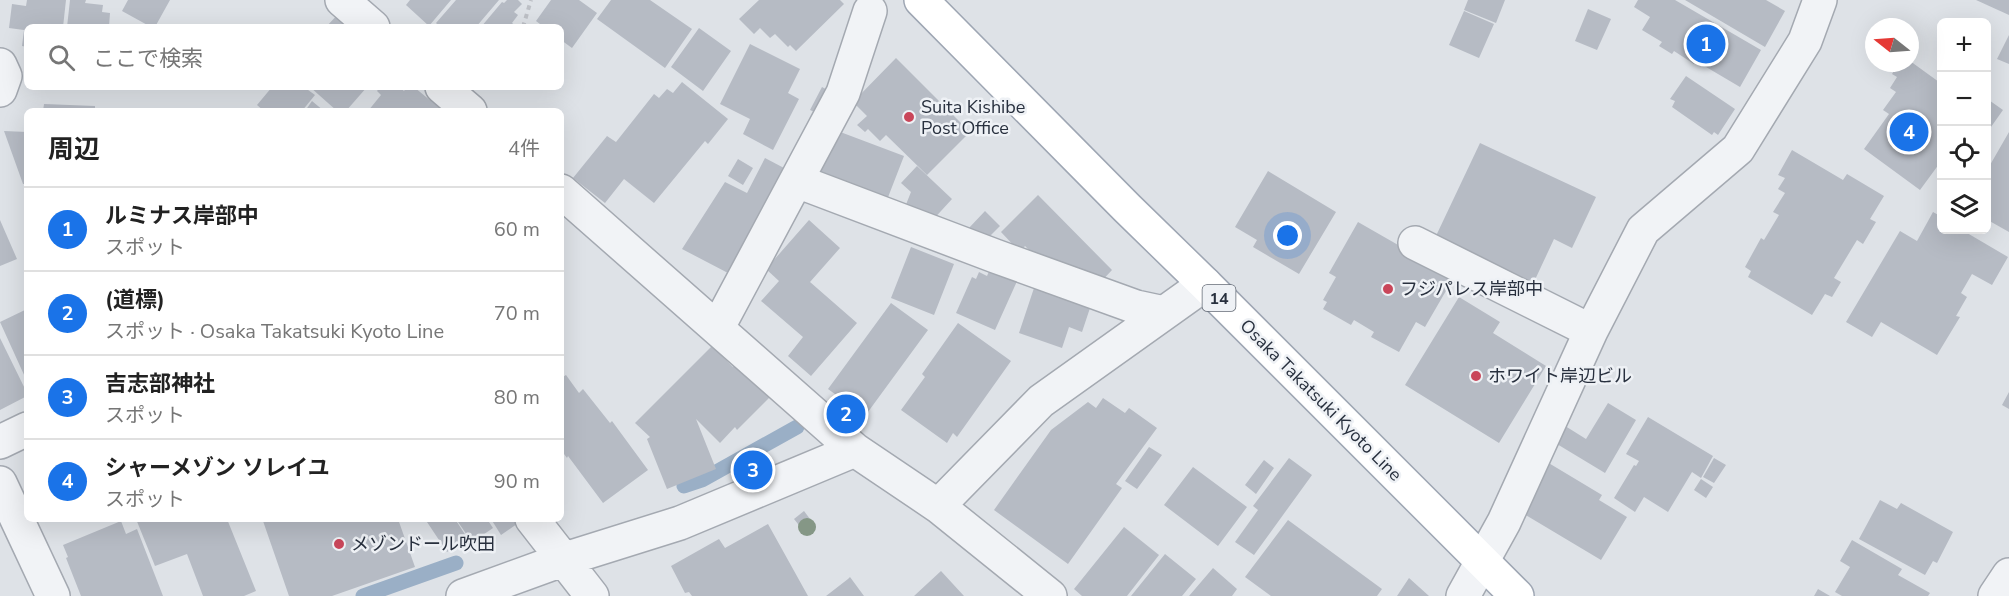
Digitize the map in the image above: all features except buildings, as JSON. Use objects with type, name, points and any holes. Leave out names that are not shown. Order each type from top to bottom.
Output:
[{"type":"main road","name":"Osaka Takatsuki Kyoto Line","points":[[921,0],[1517,596]]},
{"type":"street","points":[[342,0],[370,24]]},
{"type":"street","points":[[1463,596],[1504,522],[1591,331],[1643,230],[1738,149],[1805,41],[1820,0]]},
{"type":"street","points":[[718,327],[843,93],[870,11]]},
{"type":"street","points":[[0,65],[5,76],[0,90]]},
{"type":"street","points":[[446,90],[466,108]]},
{"type":"street","points":[[797,181],[994,256],[1136,307],[1164,313]]},
{"type":"street","points":[[564,193],[855,450],[938,506],[1050,596]]},
{"type":"street","points":[[1415,243],[1591,331]]},
{"type":"street","points":[[938,506],[1041,401],[1205,284]]},
{"type":"street","points":[[0,442],[24,430]]},
{"type":"street","points":[[463,596],[562,560],[680,523],[855,450]]},
{"type":"street","points":[[0,483],[53,596]]},
{"type":"street","points":[[534,522],[592,596]]},
{"type":"street","points":[[1995,596],[2009,575]]},
{"type":"path","points":[[524,24],[531,0]]},
{"type":"waterway","points":[[684,486],[702,480],[797,427]]},
{"type":"waterway","points":[[363,596],[456,563]]},
{"type":"place","name":"ルミナス岸部中","points":[[1706,44]]},
{"type":"place","name":"Suita Kishibe Post Office","points":[[909,117]]},
{"type":"place","name":"シャーメゾン ソレイユ","points":[[1909,132]]},
{"type":"place","name":"フジパレス岸部中","points":[[1388,289]]},
{"type":"place","name":"ホワイト岸辺ビル","points":[[1476,376]]},
{"type":"place","name":"(道標)","points":[[846,414]]},
{"type":"place","name":"吉志部神社","points":[[753,470]]},
{"type":"place","name":"メゾンドール吹田","points":[[339,544]]}]
